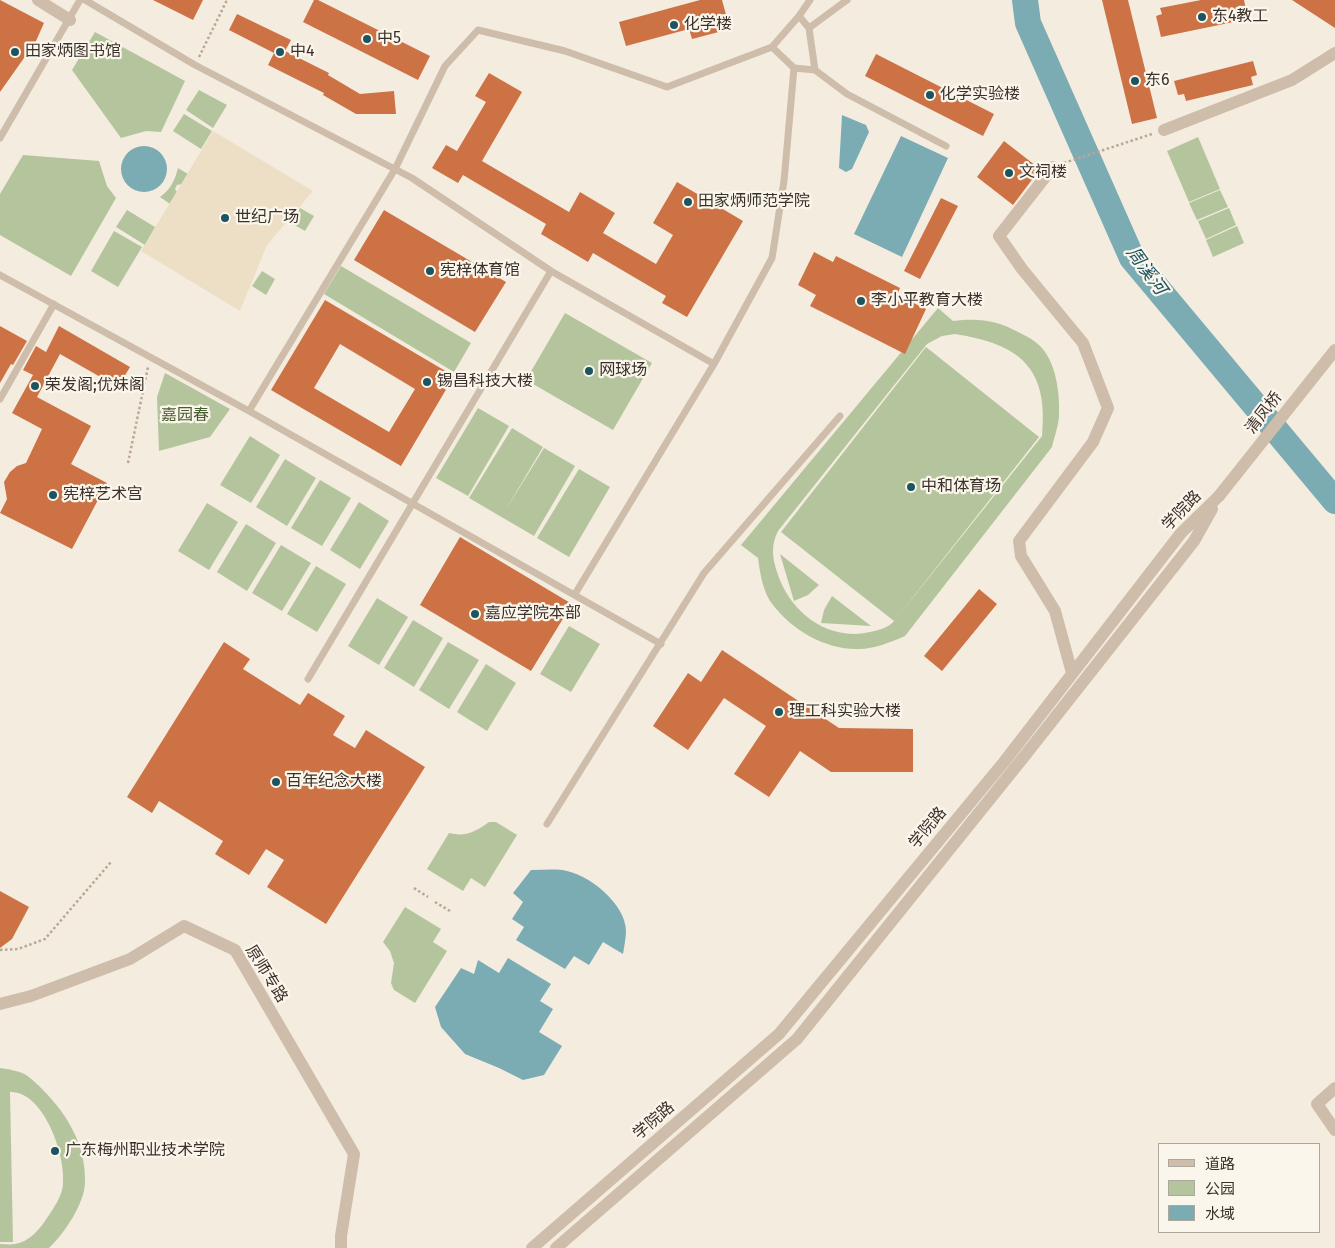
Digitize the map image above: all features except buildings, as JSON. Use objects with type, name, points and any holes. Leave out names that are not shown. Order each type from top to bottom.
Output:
[{"type":"street","points":[[38,0],[70,20]]},
{"type":"street","points":[[1164,130],[1292,80],[1335,52]]},
{"type":"street","points":[[1053,167],[999,236],[1022,269],[1083,343],[1108,408],[1093,442],[1019,541],[1021,556],[1054,611],[1072,673]]},
{"type":"street","name":"清凤桥","points":[[1219,496],[1335,350]]},
{"type":"street","name":"学院路","points":[[532,1248],[779,1034],[1004,762],[1181,533],[1219,496]]},
{"type":"street","name":"学院路","points":[[556,1248],[797,1039],[1023,758],[1194,541],[1219,496]]},
{"type":"street","name":"原师专路","points":[[0,1004],[31,996],[130,959],[184,926],[235,950],[354,1154],[341,1236],[341,1248]]},
{"type":"street","points":[[1335,1088],[1317,1104],[1335,1130]]},
{"type":"lane","points":[[0,138],[80,0]]},
{"type":"lane","points":[[85,0],[195,65],[412,178],[551,271],[714,364]]},
{"type":"lane","points":[[249,410],[395,169],[445,66],[478,30],[565,51],[667,87],[772,47],[799,16],[810,0]]},
{"type":"lane","points":[[809,28],[847,0]]},
{"type":"lane","points":[[799,16],[809,28],[815,70]]},
{"type":"lane","points":[[772,47],[794,68],[815,70],[847,94],[946,146]]},
{"type":"lane","points":[[575,594],[714,364],[772,258],[784,181],[794,68]]},
{"type":"lane","points":[[308,679],[551,271]]},
{"type":"lane","points":[[0,275],[249,410],[661,644]]},
{"type":"lane","points":[[0,399],[54,304]]},
{"type":"lane","points":[[547,824],[704,573],[840,416]]},
{"type":"path","points":[[195,65],[227,0]]},
{"type":"path","points":[[1053,167],[1164,130]]},
{"type":"path","points":[[128,463],[150,356]]},
{"type":"path","points":[[0,950],[18,949],[45,939],[111,862]]},
{"type":"path","points":[[414,888],[428,897]]},
{"type":"path","points":[[435,902],[450,911]]},
{"type":"green space","points":[[95,32],[185,81],[161,132],[146,131],[121,138],[72,70]]},
{"type":"green space","points":[[199,90],[227,105],[213,128],[186,110]]},
{"type":"green space","points":[[184,114],[212,131],[201,149],[173,131]]},
{"type":"green space","points":[[1198,137],[1220,189],[1189,202],[1167,151]]},
{"type":"green space","points":[[23,155],[99,161],[107,186],[116,198],[71,276],[0,235],[0,194]]},
{"type":"green space","points":[[178,168],[188,174],[182,184],[177,185],[175,189],[177,192],[170,204],[160,197],[172,184]]},
{"type":"green space","points":[[1220,190],[1228,207],[1197,220],[1189,203]]},
{"type":"green space","points":[[300,208],[314,216],[305,231],[291,223]]},
{"type":"green space","points":[[1229,208],[1236,225],[1206,239],[1198,221]]},
{"type":"green space","points":[[127,210],[155,227],[145,245],[116,227]]},
{"type":"green space","points":[[1237,226],[1244,243],[1213,257],[1206,240]]},
{"type":"green space","points":[[114,231],[142,247],[118,287],[91,271]]},
{"type":"green space","points":[[341,266],[471,343],[454,372],[324,294]]},
{"type":"green space","points":[[262,271],[275,279],[266,295],[252,286]]},
{"type":"green space","points":[[938,308],[953,321],[980,320],[1003,325],[1039,345],[1050,360],[1054,369],[1059,399],[1058,421],[1052,447],[905,636],[875,647],[856,649],[833,646],[821,642],[799,630],[773,605],[764,589],[758,558],[741,545]],"holes":[[[955,334],[997,344],[1012,352],[1025,363],[1034,376],[1040,392],[1043,412],[1042,436],[895,620],[1039,437],[926,347],[781,532],[894,621],[880,629],[854,634],[825,628],[800,611],[783,586],[773,556],[773,546],[778,531],[927,344],[942,336]]]},
{"type":"green space","name":"网球场","points":[[565,313],[652,363],[613,430],[526,380]]},
{"type":"green space","name":"嘉园春","points":[[165,373],[230,409],[210,437],[159,451],[157,397]]},
{"type":"green space","points":[[478,408],[509,426],[468,496],[436,478]]},
{"type":"green space","points":[[512,428],[543,447],[505,511],[544,448],[575,466],[534,536],[469,498]]},
{"type":"green space","points":[[250,436],[280,455],[251,503],[220,485]]},
{"type":"green space","points":[[285,459],[316,478],[287,526],[256,507]]},
{"type":"green space","points":[[579,469],[610,487],[569,557],[537,538]]},
{"type":"green space","points":[[320,480],[351,498],[322,546],[291,528]]},
{"type":"green space","points":[[359,502],[389,521],[360,569],[330,550]]},
{"type":"green space","points":[[207,503],[238,522],[209,570],[178,551]]},
{"type":"green space","points":[[246,524],[276,543],[247,591],[217,572]]},
{"type":"green space","points":[[281,545],[311,563],[282,611],[252,593]]},
{"type":"green space","points":[[780,554],[819,585],[808,595],[794,601]]},
{"type":"green space","points":[[316,566],[346,584],[317,632],[287,614]]},
{"type":"green space","points":[[832,596],[871,626],[821,623],[824,610]]},
{"type":"green space","points":[[377,598],[408,617],[379,665],[348,646]]},
{"type":"green space","points":[[413,620],[443,638],[414,687],[384,668]]},
{"type":"green space","points":[[569,626],[600,644],[571,692],[540,674]]},
{"type":"green space","points":[[448,642],[479,660],[449,709],[419,690]]},
{"type":"green space","points":[[486,664],[516,683],[487,731],[457,712]]},
{"type":"green space","points":[[489,822],[496,822],[517,835],[485,887],[471,878],[463,891],[427,869],[449,833],[470,833]]},
{"type":"green space","points":[[405,907],[441,929],[433,942],[447,951],[415,1003],[394,990],[391,983],[394,963],[390,951],[383,942]]},
{"type":"green space","points":[[0,1068],[17,1071],[33,1080],[68,1121],[79,1144],[85,1169],[84,1190],[73,1218],[49,1248],[0,1248],[0,1244],[13,1244],[25,1241],[37,1231],[61,1193],[63,1172],[57,1142],[43,1113],[33,1102],[22,1095],[10,1092],[13,1242],[0,1242]]},
{"type":"shaded area","name":"世纪广场","points":[[213,131],[313,191],[267,245],[240,311],[141,251]]},
{"type":"water","points":[[842,115],[866,125],[869,132],[852,169],[846,172],[839,168]]},
{"type":"water","points":[[901,136],[948,158],[902,257],[854,234]]},
{"type":"water","points":[[139,146],[149,146],[163,156],[167,169],[163,182],[157,188],[149,192],[139,192],[125,182],[121,174],[121,164],[131,150]]},
{"type":"water","points":[[531,870],[562,870],[572,872],[583,877],[604,892],[620,910],[624,921],[626,934],[623,954],[603,942],[589,965],[574,956],[565,969],[516,940],[524,927],[512,919],[523,902],[513,893]]},
{"type":"water","points":[[508,958],[551,984],[540,1001],[553,1009],[539,1032],[562,1046],[544,1075],[523,1080],[465,1054],[441,1027],[435,1007],[461,968],[474,974],[478,960],[499,973]]},
{"type":"waterway","name":"周溪河","points":[[1025,0],[1028,23],[1132,258],[1335,501]]},
{"type":"place","name":"东4教工","points":[[1202,17]]},
{"type":"place","name":"化学楼","points":[[674,25]]},
{"type":"place","name":"中5","points":[[367,39]]},
{"type":"place","name":"田家炳图书馆","points":[[15,52]]},
{"type":"place","name":"中4","points":[[280,52]]},
{"type":"place","name":"东6","points":[[1135,81]]},
{"type":"place","name":"化学实验楼","points":[[930,95]]},
{"type":"place","name":"文祠楼","points":[[1009,173]]},
{"type":"place","name":"田家炳师范学院","points":[[688,202]]},
{"type":"place","name":"世纪广场","points":[[225,218]]},
{"type":"place","name":"宪梓体育馆","points":[[430,271]]},
{"type":"place","name":"李小平教育大楼","points":[[861,301]]},
{"type":"place","name":"网球场","points":[[589,371]]},
{"type":"place","name":"锡昌科技大楼","points":[[427,382]]},
{"type":"place","name":"荣发阁;优妹阁","points":[[35,386]]},
{"type":"place","name":"中和体育场","points":[[911,487]]},
{"type":"place","name":"宪梓艺术宫","points":[[53,495]]},
{"type":"place","name":"嘉应学院本部","points":[[475,614]]},
{"type":"place","name":"理工科实验大楼","points":[[779,712]]},
{"type":"place","name":"百年纪念大楼","points":[[276,782]]},
{"type":"place","name":"广东梅州职业技术学院","points":[[55,1151]]}]
